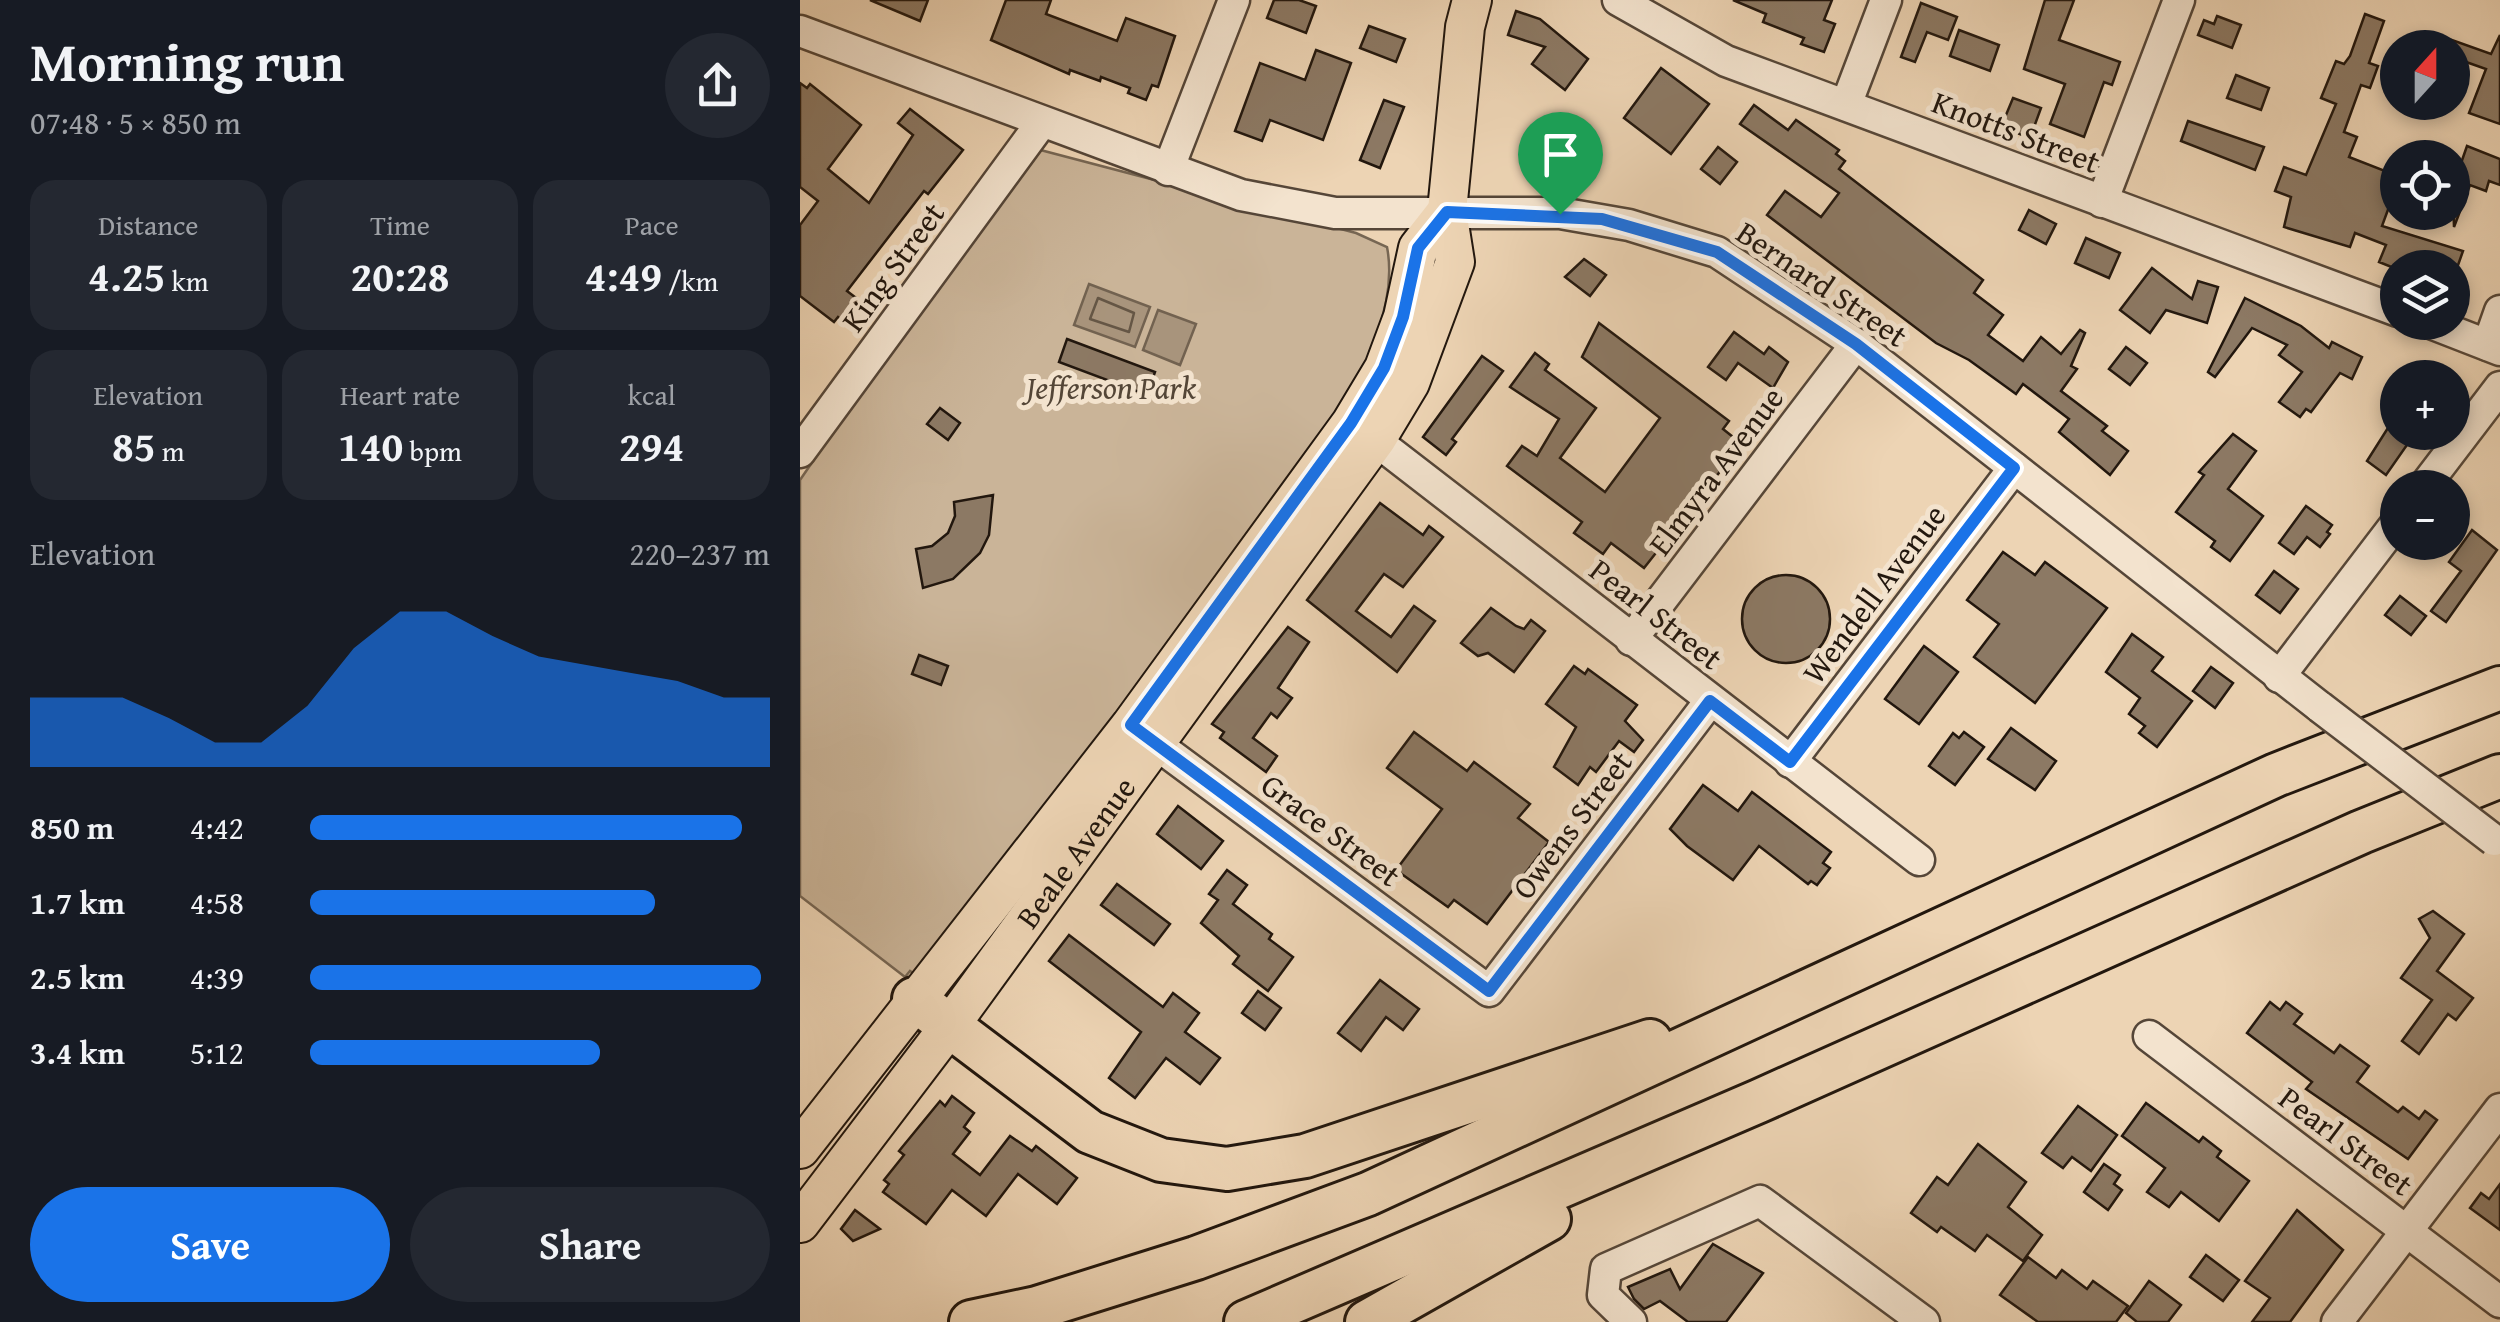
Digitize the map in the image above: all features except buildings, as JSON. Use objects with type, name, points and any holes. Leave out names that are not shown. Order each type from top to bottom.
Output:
[{"type":"highway","points":[[971,1322],[1037,1308],[1196,1258],[1368,1194],[2276,775],[2500,688]]},
{"type":"highway","points":[[1246,1322],[1759,1101],[2361,832],[2500,776]]},
{"type":"highway","points":[[914,1000],[1090,1132],[1160,1160],[1227,1169],[1305,1156],[1826,982]]},
{"type":"highway","points":[[1367,1322],[1759,1101]]},
{"type":"main road","points":[[1447,212],[1465,26],[1472,0]]},
{"type":"main road","name":"Beale Avenue","points":[[800,1223],[949,1027],[1143,734],[1364,430],[1403,317],[1418,248],[1447,212]]},
{"type":"main road","name":"Beale Avenue","points":[[800,1149],[914,1000],[1143,734]]},
{"type":"street","points":[[1168,170],[1234,0]]},
{"type":"street","name":"Knotts Street","points":[[1618,0],[1726,62],[2380,304]]},
{"type":"street","points":[[1846,106],[1886,0]]},
{"type":"street","points":[[2102,202],[2179,0]]},
{"type":"street","name":"Bernard Street","points":[[800,31],[1241,195],[1335,213],[1560,214],[1602,219],[1717,252],[1856,344],[2497,842]]},
{"type":"street","name":"King Street","points":[[800,452],[1042,122]]},
{"type":"street","points":[[2470,338],[2494,347],[2500,311]]},
{"type":"street","name":"Elmyra Avenue","points":[[1631,640],[1856,344]]},
{"type":"street","points":[[2437,470],[2500,387]]},
{"type":"street","name":"Pearl Street","points":[[1364,430],[1919,860]]},
{"type":"street","name":"Wendell Avenue","points":[[1790,762],[2014,468]]},
{"type":"street","points":[[2280,676],[2380,545]]},
{"type":"street","name":"Owens Street","points":[[1489,991],[1710,701]]},
{"type":"street","name":"Grace Street","points":[[1143,734],[1489,991]]},
{"type":"street","name":"Pearl Street","points":[[2150,1036],[2500,1302]]},
{"type":"street","points":[[2338,1322],[2500,1108]]},
{"type":"street","points":[[1631,1322],[1604,1294],[1606,1269],[1760,1201],[1924,1322]]},
{"type":"green space","name":"Jefferson Park","points":[[1029,147],[1356,233],[1387,247],[1387,298],[1372,348],[1324,442],[916,975],[910,971],[905,977],[800,896],[800,480]]},
{"type":"water","points":[[1089,284],[1150,307],[1135,347],[1074,325]]},
{"type":"water","points":[[1158,310],[1196,324],[1180,365],[1143,350]]},
{"type":"route","points":[[1447,212],[1560,214],[1629,225],[1717,252],[1856,344],[2014,468],[1790,762],[1710,701],[1489,991],[1131,725],[1351,423],[1384,368],[1403,317],[1418,248],[1447,212]]}]
